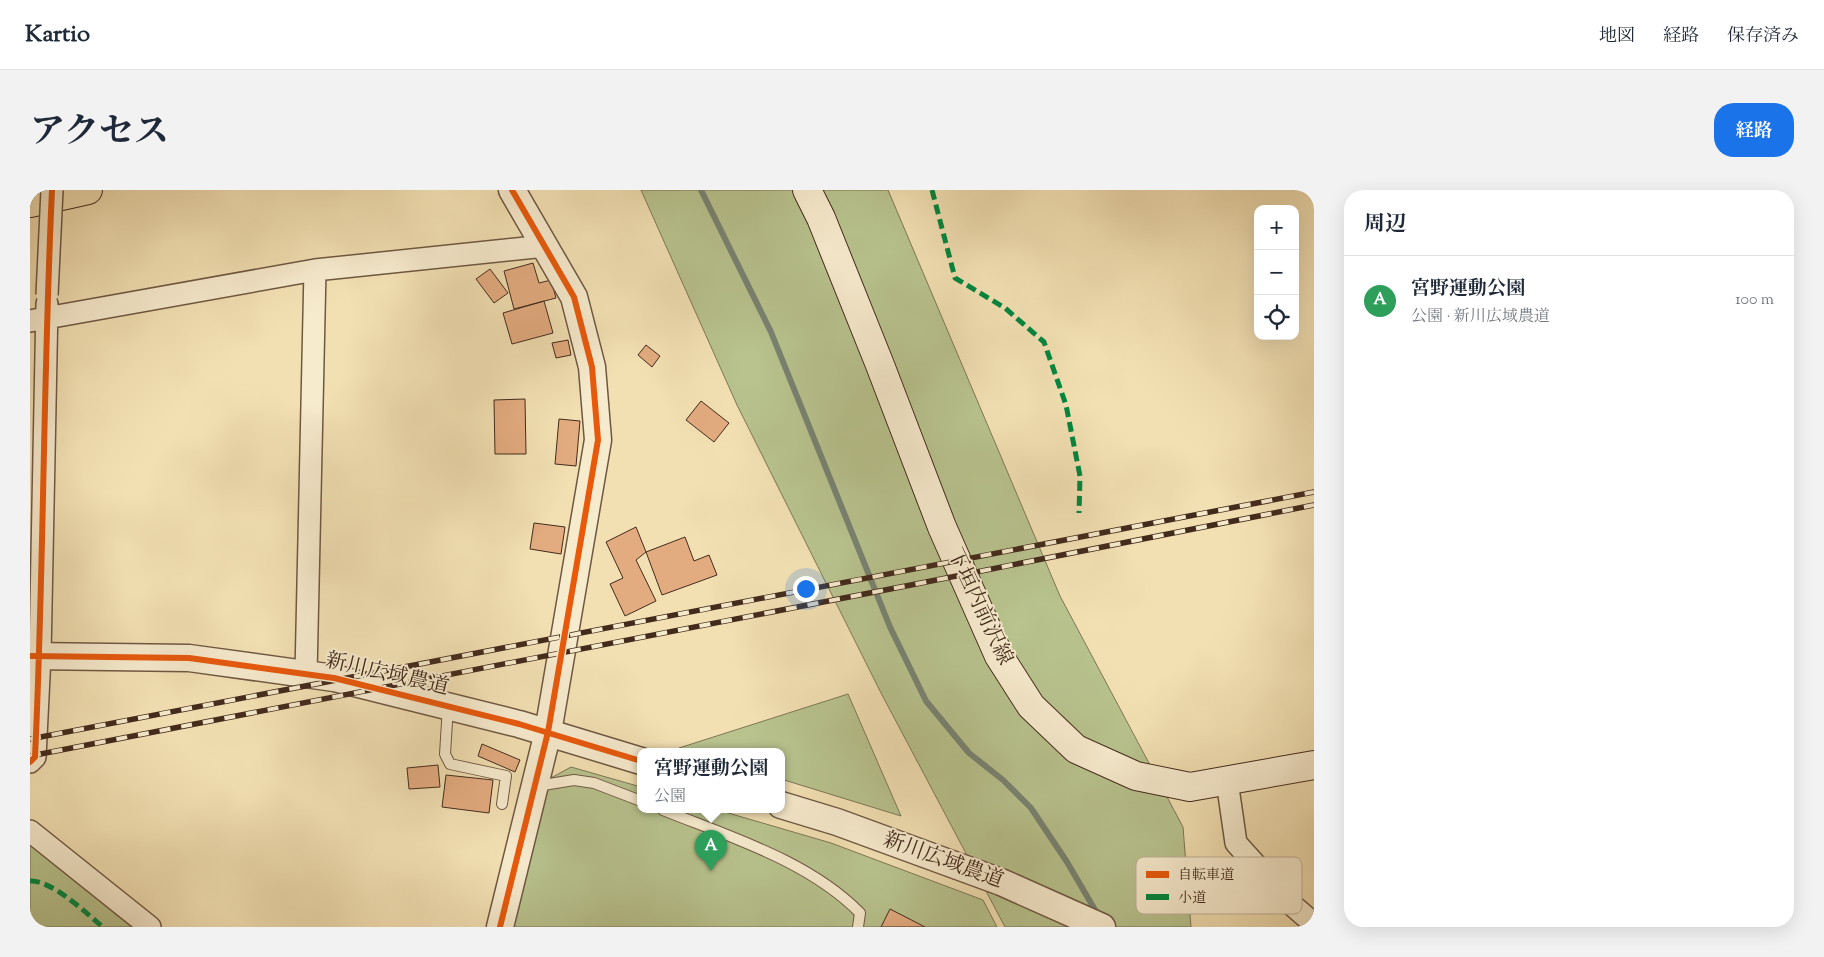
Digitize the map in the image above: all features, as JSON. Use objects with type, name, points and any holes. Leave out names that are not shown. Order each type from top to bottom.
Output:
[{"type":"highway","points":[[30,203],[88,190]]},
{"type":"main road","name":"下垣内前沢線","points":[[808,190],[822,218],[942,527],[1000,656],[1031,706],[1076,748],[1136,776],[1190,787],[1314,765]]},
{"type":"street","points":[[30,762],[35,757],[38,319],[47,295],[52,190]]},
{"type":"street","points":[[500,927],[548,732],[598,440],[592,367],[574,297],[513,192]]},
{"type":"street","points":[[38,319],[315,270],[545,246]]},
{"type":"street","points":[[306,674],[315,270]]},
{"type":"street","name":"新川広域農道","points":[[35,656],[190,658],[334,678],[448,705],[548,732],[637,760]]},
{"type":"street","points":[[1227,781],[1236,843],[1249,857]]},
{"type":"street","name":"新川広域農道","points":[[785,806],[837,822],[1002,882],[1102,927]]},
{"type":"street","points":[[30,831],[150,927]]},
{"type":"street","points":[[1302,914],[1314,924]]},
{"type":"lane","points":[[448,705],[445,754],[450,764],[506,776],[502,804]]},
{"type":"lane","points":[[536,786],[574,780],[594,783],[637,799]]},
{"type":"lane","points":[[670,813],[773,854],[817,879],[846,899],[860,914],[858,927]]},
{"type":"green space","points":[[641,190],[888,190],[1060,596],[1183,827],[1185,857],[1136,857],[1136,914],[1190,914],[1191,927],[1005,927],[881,693],[737,405]]},
{"type":"green space","points":[[848,694],[901,816],[785,780],[785,748],[679,748]]},
{"type":"green space","points":[[571,767],[637,786],[637,813],[728,813],[831,843],[983,900],[997,927],[500,927],[536,786]]},
{"type":"green space","points":[[30,835],[132,927],[30,927]]},
{"type":"building","points":[[533,263],[539,283],[551,280],[556,298],[514,309],[504,271]]},
{"type":"building","points":[[490,269],[508,293],[494,303],[476,279]]},
{"type":"building","points":[[544,301],[553,333],[512,344],[503,313]]},
{"type":"building","points":[[568,340],[571,355],[556,358],[552,343]]},
{"type":"building","points":[[646,345],[660,356],[652,367],[638,355]]},
{"type":"building","points":[[525,399],[526,454],[495,454],[494,400]]},
{"type":"building","points":[[701,401],[729,423],[714,442],[686,420]]},
{"type":"building","points":[[559,419],[580,421],[576,466],[555,464]]},
{"type":"building","points":[[534,523],[565,527],[561,554],[530,549]]},
{"type":"building","points":[[636,527],[646,552],[636,560],[656,601],[625,616],[610,584],[623,578],[606,542]]},
{"type":"building","points":[[685,537],[694,561],[709,555],[717,575],[662,595],[646,552]]},
{"type":"building","points":[[482,744],[520,760],[515,772],[478,756]]},
{"type":"building","points":[[438,765],[440,787],[409,789],[407,768]]},
{"type":"building","points":[[446,775],[493,780],[489,813],[442,807]]},
{"type":"building","points":[[890,909],[925,927],[881,927]]},
{"type":"waterway","points":[[701,190],[771,332],[890,627],[926,701],[969,753],[1003,780],[1031,808],[1067,862],[1098,915]]},
{"type":"railway","points":[[30,739],[1314,492]]},
{"type":"railway","points":[[30,756],[1314,505]]},
{"type":"marked path","points":[[932,190],[955,278],[1005,308],[1044,342],[1066,405],[1080,476],[1079,513]]},
{"type":"marked path","points":[[30,881],[39,882],[58,891],[103,927]]},
{"type":"cycle path","points":[[30,762],[35,757],[38,686],[52,190]]},
{"type":"cycle path","points":[[500,927],[548,732],[598,440],[592,367],[574,297],[512,190]]},
{"type":"cycle path","points":[[30,656],[189,658],[334,678],[519,724],[637,760]]},
{"type":"place","name":"宮野運動公園","points":[[711,871]]}]
